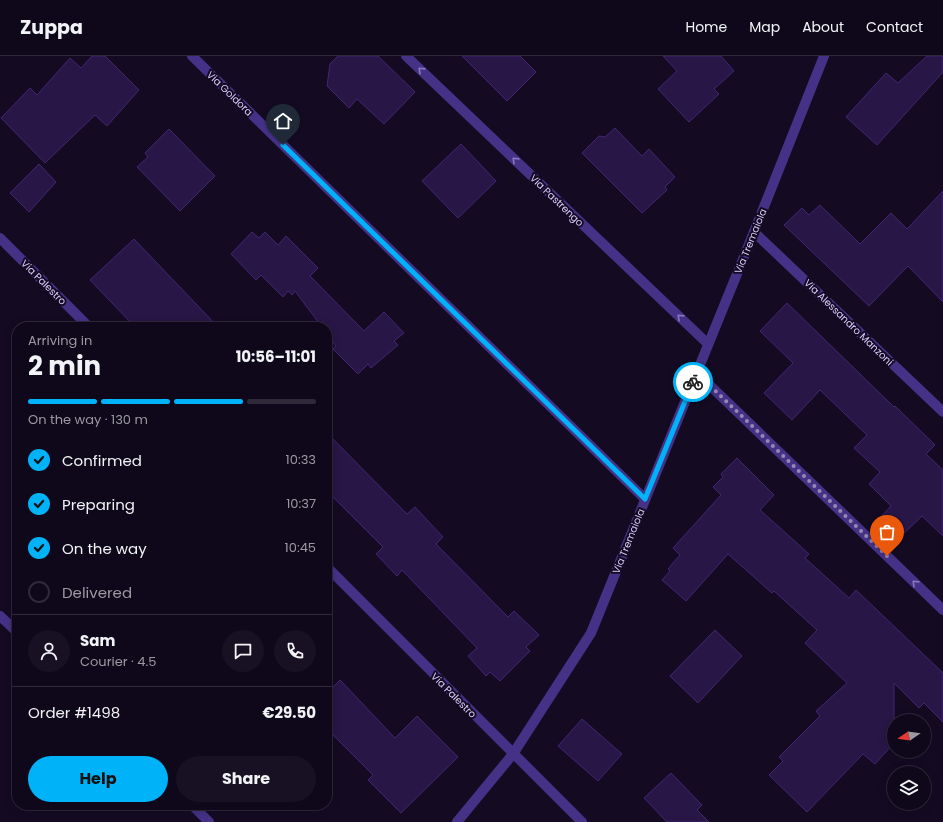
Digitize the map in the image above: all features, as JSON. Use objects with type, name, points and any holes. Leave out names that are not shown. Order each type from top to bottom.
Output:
[{"type":"street","name":"Via Goldora","points":[[192,56],[645,499]]},
{"type":"street","name":"Via Pastrengo","points":[[406,56],[708,344]]},
{"type":"street","name":"Via Tremaiola","points":[[457,822],[512,754],[591,632],[824,56]]},
{"type":"street","name":"Via Alessandro Manzoni","points":[[754,232],[943,412]]},
{"type":"street","name":"Via Palestro","points":[[0,238],[84,322]]},
{"type":"street","points":[[697,373],[943,610]]},
{"type":"street","name":"Via Palestro","points":[[332,572],[512,754],[582,822]]},
{"type":"street","points":[[0,616],[12,627]]},
{"type":"street","points":[[197,810],[209,822]]},
{"type":"building","points":[[92,56],[105,56],[139,90],[107,126],[95,115],[45,163],[1,118],[30,88],[37,95],[70,58],[81,68]]},
{"type":"building","points":[[338,56],[378,56],[415,92],[384,124],[357,99],[349,108],[327,86],[330,64]]},
{"type":"building","points":[[462,56],[520,56],[536,72],[507,101]]},
{"type":"building","points":[[663,56],[721,56],[734,71],[714,89],[719,94],[689,122],[658,89],[677,71]]},
{"type":"building","points":[[927,56],[943,56],[943,72],[877,145],[846,117],[886,73],[898,83]]},
{"type":"building","points":[[615,128],[642,156],[649,149],[675,177],[665,187],[667,190],[642,213],[582,153],[599,136],[605,137]]},
{"type":"building","points":[[169,129],[215,176],[180,211],[137,167],[148,157],[145,153]]},
{"type":"building","points":[[461,144],[496,181],[458,218],[422,181]]},
{"type":"building","points":[[39,164],[56,182],[29,212],[10,193]]},
{"type":"building","points":[[943,191],[943,302],[908,266],[869,306],[784,225],[802,208],[809,215],[820,205],[860,244],[891,213],[907,229]]},
{"type":"building","points":[[252,232],[259,238],[265,232],[278,245],[286,236],[318,268],[310,276],[364,331],[384,312],[404,333],[394,341],[398,345],[371,368],[368,364],[358,374],[333,349],[336,346],[332,341],[332,322],[318,322],[295,291],[292,295],[288,291],[283,297],[261,275],[256,280],[231,254]]},
{"type":"building","points":[[134,239],[213,322],[130,322],[90,280]]},
{"type":"building","points":[[787,303],[935,445],[926,454],[943,470],[943,536],[922,516],[900,537],[880,518],[891,506],[869,484],[880,472],[854,448],[867,435],[820,390],[792,420],[764,393],[793,363],[760,331]]},
{"type":"building","points":[[332,438],[407,514],[415,507],[443,537],[436,544],[508,617],[514,611],[539,635],[526,647],[530,651],[500,681],[490,672],[486,676],[468,656],[477,648],[402,570],[397,576],[376,554],[383,547],[332,496]]},
{"type":"building","points":[[737,458],[774,495],[760,510],[809,554],[805,558],[849,598],[856,590],[943,673],[943,722],[924,703],[919,708],[894,683],[894,714],[887,714],[887,751],[875,764],[863,754],[807,812],[769,775],[783,761],[779,757],[820,716],[816,711],[847,683],[805,643],[817,630],[774,591],[772,593],[728,554],[686,601],[662,580],[670,571],[668,569],[680,555],[673,548],[721,495],[713,487],[723,477],[721,474]]},
{"type":"building","points":[[715,630],[742,656],[698,703],[670,676]]},
{"type":"building","points":[[340,680],[395,738],[417,716],[458,757],[401,813],[368,780],[373,775],[332,734],[332,688]]},
{"type":"building","points":[[582,719],[622,754],[598,781],[558,746]]},
{"type":"building","points":[[671,773],[702,805],[697,810],[709,822],[667,822],[644,798]]},
{"type":"way so far","points":[[693,382],[697,373],[887,556]]},
{"type":"route","points":[[283,145],[645,499],[693,382]]}]
